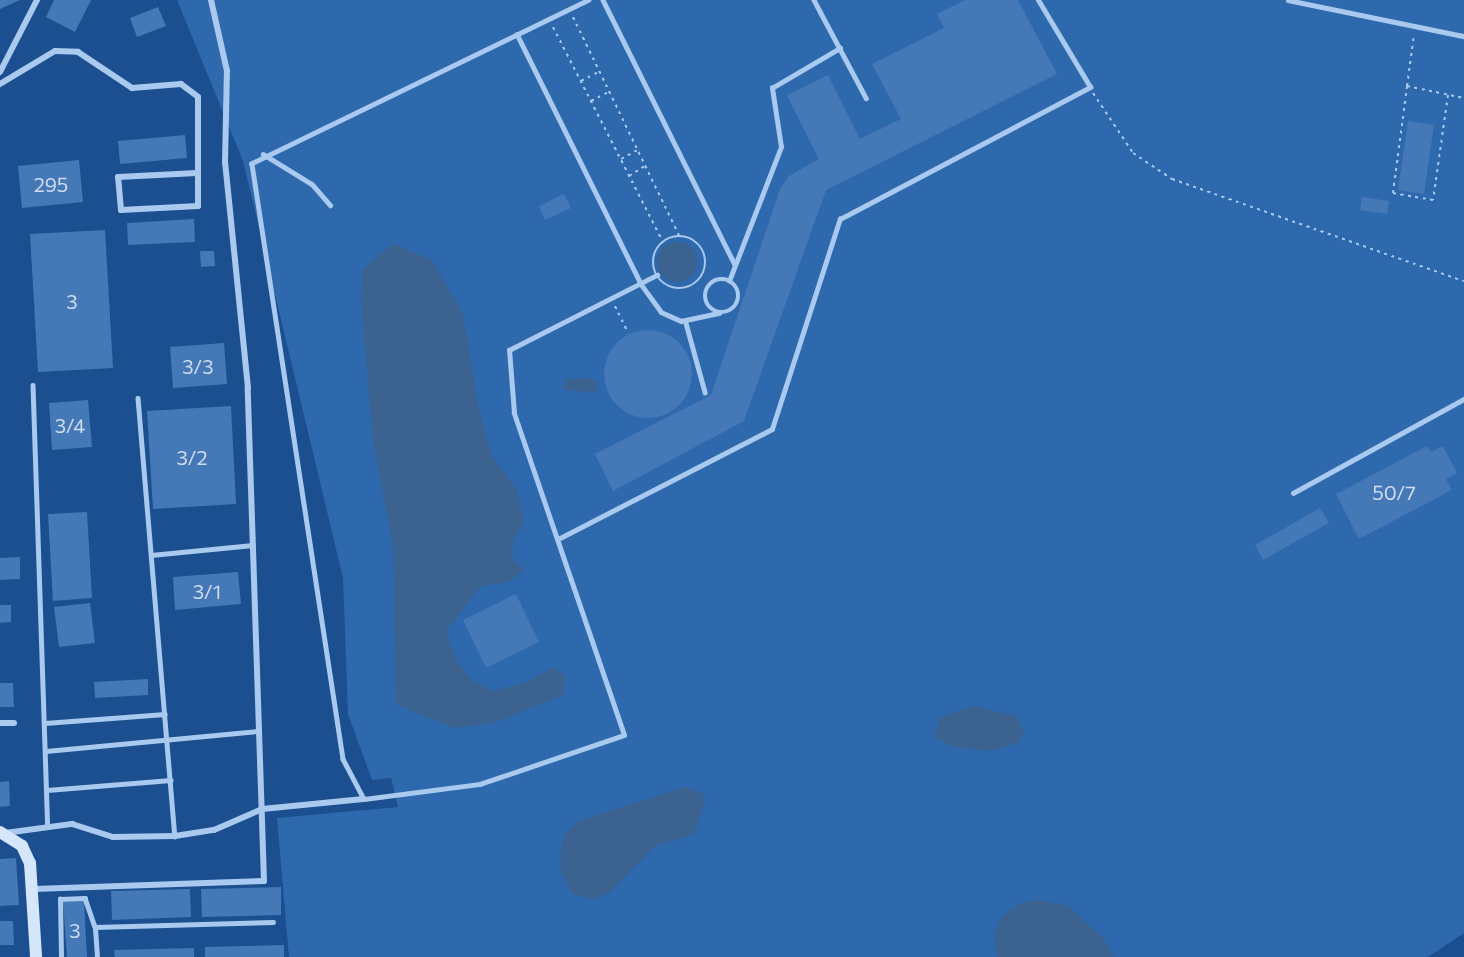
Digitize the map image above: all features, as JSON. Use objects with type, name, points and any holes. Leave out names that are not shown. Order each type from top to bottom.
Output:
[{"type":"main road","points":[[2,832],[22,846],[33,888],[36,957]]},
{"type":"street","points":[[0,72],[37,0]]},
{"type":"street","points":[[33,888],[264,881],[248,388],[225,163],[227,71],[211,0]]},
{"type":"street","points":[[0,84],[55,51],[78,52],[132,88],[182,84],[198,97],[198,206],[121,210],[118,177],[197,172]]},
{"type":"street","points":[[0,723],[14,723]]},
{"type":"street","points":[[2,832],[48,826],[82,825],[129,838],[175,836],[214,830],[262,809],[364,799]]},
{"type":"lane","points":[[589,0],[263,154],[252,164],[343,759],[364,799],[480,784],[624,735],[560,538],[514,413],[509,350],[657,275]]},
{"type":"lane","points":[[603,0],[735,265]]},
{"type":"lane","points":[[814,0],[866,98]]},
{"type":"lane","points":[[560,538],[772,429],[840,219],[1090,87],[1038,0]]},
{"type":"lane","points":[[1288,0],[1464,36]]},
{"type":"lane","points":[[517,34],[641,284],[661,312],[686,323],[719,312],[736,304],[738,293],[729,281]]},
{"type":"lane","points":[[729,281],[781,147],[772,88],[840,48]]},
{"type":"lane","points":[[263,154],[312,184],[330,205]]},
{"type":"lane","points":[[719,312],[706,303],[705,293],[714,281],[729,281]]},
{"type":"lane","points":[[686,323],[705,392]]},
{"type":"lane","points":[[33,385],[48,826]]},
{"type":"lane","points":[[138,398],[175,836]]},
{"type":"lane","points":[[1293,493],[1464,399]]},
{"type":"lane","points":[[151,555],[253,545]]},
{"type":"lane","points":[[45,723],[165,714]]},
{"type":"lane","points":[[46,751],[167,743],[259,731]]},
{"type":"lane","points":[[47,790],[171,780]]},
{"type":"lane","points":[[61,957],[60,899],[85,898],[95,927],[97,957]]},
{"type":"lane","points":[[95,927],[273,922]]},
{"type":"path","points":[[569,10],[680,237],[703,252],[700,278],[676,288],[657,275],[654,259],[663,242],[680,237]]},
{"type":"path","points":[[549,19],[663,242]]},
{"type":"path","points":[[1415,26],[1393,193],[1433,200],[1448,95]]},
{"type":"path","points":[[581,81],[599,72]]},
{"type":"path","points":[[1407,86],[1464,98]]},
{"type":"path","points":[[1090,87],[1133,153],[1172,179],[1464,281]]},
{"type":"path","points":[[591,101],[609,92]]},
{"type":"path","points":[[621,159],[637,150]]},
{"type":"path","points":[[629,176],[645,166]]},
{"type":"path","points":[[612,298],[628,333]]},
{"type":"shaded area","points":[[177,0],[1464,0],[1464,933],[1428,957],[289,957],[277,818],[398,807],[391,778],[372,780],[348,714],[343,578],[243,161]]},
{"type":"shaded area","points":[[677,242],[691,248],[697,262],[691,276],[677,282],[663,276],[657,262],[663,248]]},
{"type":"shaded area","points":[[393,244],[432,260],[463,314],[479,411],[492,456],[517,490],[524,522],[513,539],[513,560],[524,570],[509,582],[481,586],[446,631],[457,662],[474,682],[492,691],[525,683],[554,667],[565,676],[563,695],[494,723],[453,728],[396,704],[393,544],[373,440],[361,297],[363,269]]},
{"type":"shaded area","points":[[590,378],[598,383],[595,393],[562,389],[566,379]]},
{"type":"shaded area","points":[[974,706],[1016,716],[1024,732],[1018,743],[993,751],[954,747],[934,737],[940,718]]},
{"type":"shaded area","points":[[686,787],[702,793],[705,802],[693,835],[656,845],[609,893],[593,899],[573,894],[561,872],[561,851],[564,835],[578,821]]},
{"type":"shaded area","points":[[1037,900],[1068,906],[1104,939],[1114,957],[997,957],[994,934],[1002,916],[1019,904]]},
{"type":"building","points":[[0,0],[20,0],[0,9]]},
{"type":"building","points":[[54,0],[91,0],[75,32],[46,17]]},
{"type":"building","points":[[965,0],[1018,0],[1057,74],[826,190],[744,421],[613,491],[595,454],[711,395],[780,189],[789,176],[819,159],[787,95],[828,75],[860,139],[901,119],[872,64],[944,28],[937,14]]},
{"type":"building","points":[[158,7],[166,26],[137,37],[130,18]]},
{"type":"building","points":[[1408,121],[1434,125],[1424,194],[1398,190]]},
{"type":"building","points":[[185,135],[187,158],[120,164],[118,141]]},
{"type":"building","points":[[79,160],[83,202],[22,208],[18,166]]},
{"type":"building","points":[[564,194],[571,208],[545,220],[539,206]]},
{"type":"building","points":[[1362,197],[1389,201],[1387,214],[1360,210]]},
{"type":"building","points":[[194,219],[195,242],[128,245],[127,223]]},
{"type":"building","points":[[105,230],[113,368],[38,372],[30,234]]},
{"type":"building","points":[[200,251],[214,251],[215,266],[201,267]]},
{"type":"building","points":[[648,330],[665,333],[679,343],[689,357],[692,374],[689,391],[679,405],[665,415],[648,418],[631,415],[617,405],[607,391],[604,374],[607,357],[617,343],[631,333]]},
{"type":"building","points":[[224,343],[227,384],[173,388],[170,347]]},
{"type":"building","points":[[88,400],[92,447],[52,450],[49,403]]},
{"type":"building","points":[[231,406],[236,504],[153,509],[147,411]]},
{"type":"building","points":[[1427,446],[1431,452],[1443,446],[1457,473],[1446,479],[1452,490],[1359,539],[1336,494]]},
{"type":"building","points":[[1320,508],[1329,523],[1263,560],[1255,545]]},
{"type":"building","points":[[87,512],[92,598],[53,601],[48,514]]},
{"type":"building","points":[[20,557],[20,579],[0,580],[0,558]]},
{"type":"building","points":[[238,572],[241,604],[175,610],[173,577]]},
{"type":"building","points":[[516,594],[539,642],[486,668],[463,620]]},
{"type":"building","points":[[90,603],[95,643],[59,647],[54,607]]},
{"type":"building","points":[[0,605],[11,605],[11,622],[0,623]]},
{"type":"building","points":[[148,679],[148,695],[95,698],[94,682]]},
{"type":"building","points":[[0,683],[13,683],[14,707],[0,707]]},
{"type":"building","points":[[9,781],[10,806],[0,807],[0,782]]},
{"type":"building","points":[[16,858],[19,905],[0,906],[0,859]]},
{"type":"building","points":[[281,887],[281,915],[202,917],[201,889]]},
{"type":"building","points":[[190,889],[191,917],[112,920],[111,891]]},
{"type":"building","points":[[84,901],[87,957],[67,957],[63,902]]},
{"type":"building","points":[[0,921],[13,921],[14,945],[0,945]]},
{"type":"building","points":[[284,945],[284,957],[205,957],[205,947]]},
{"type":"building","points":[[194,948],[194,957],[115,957],[114,950]]}]
